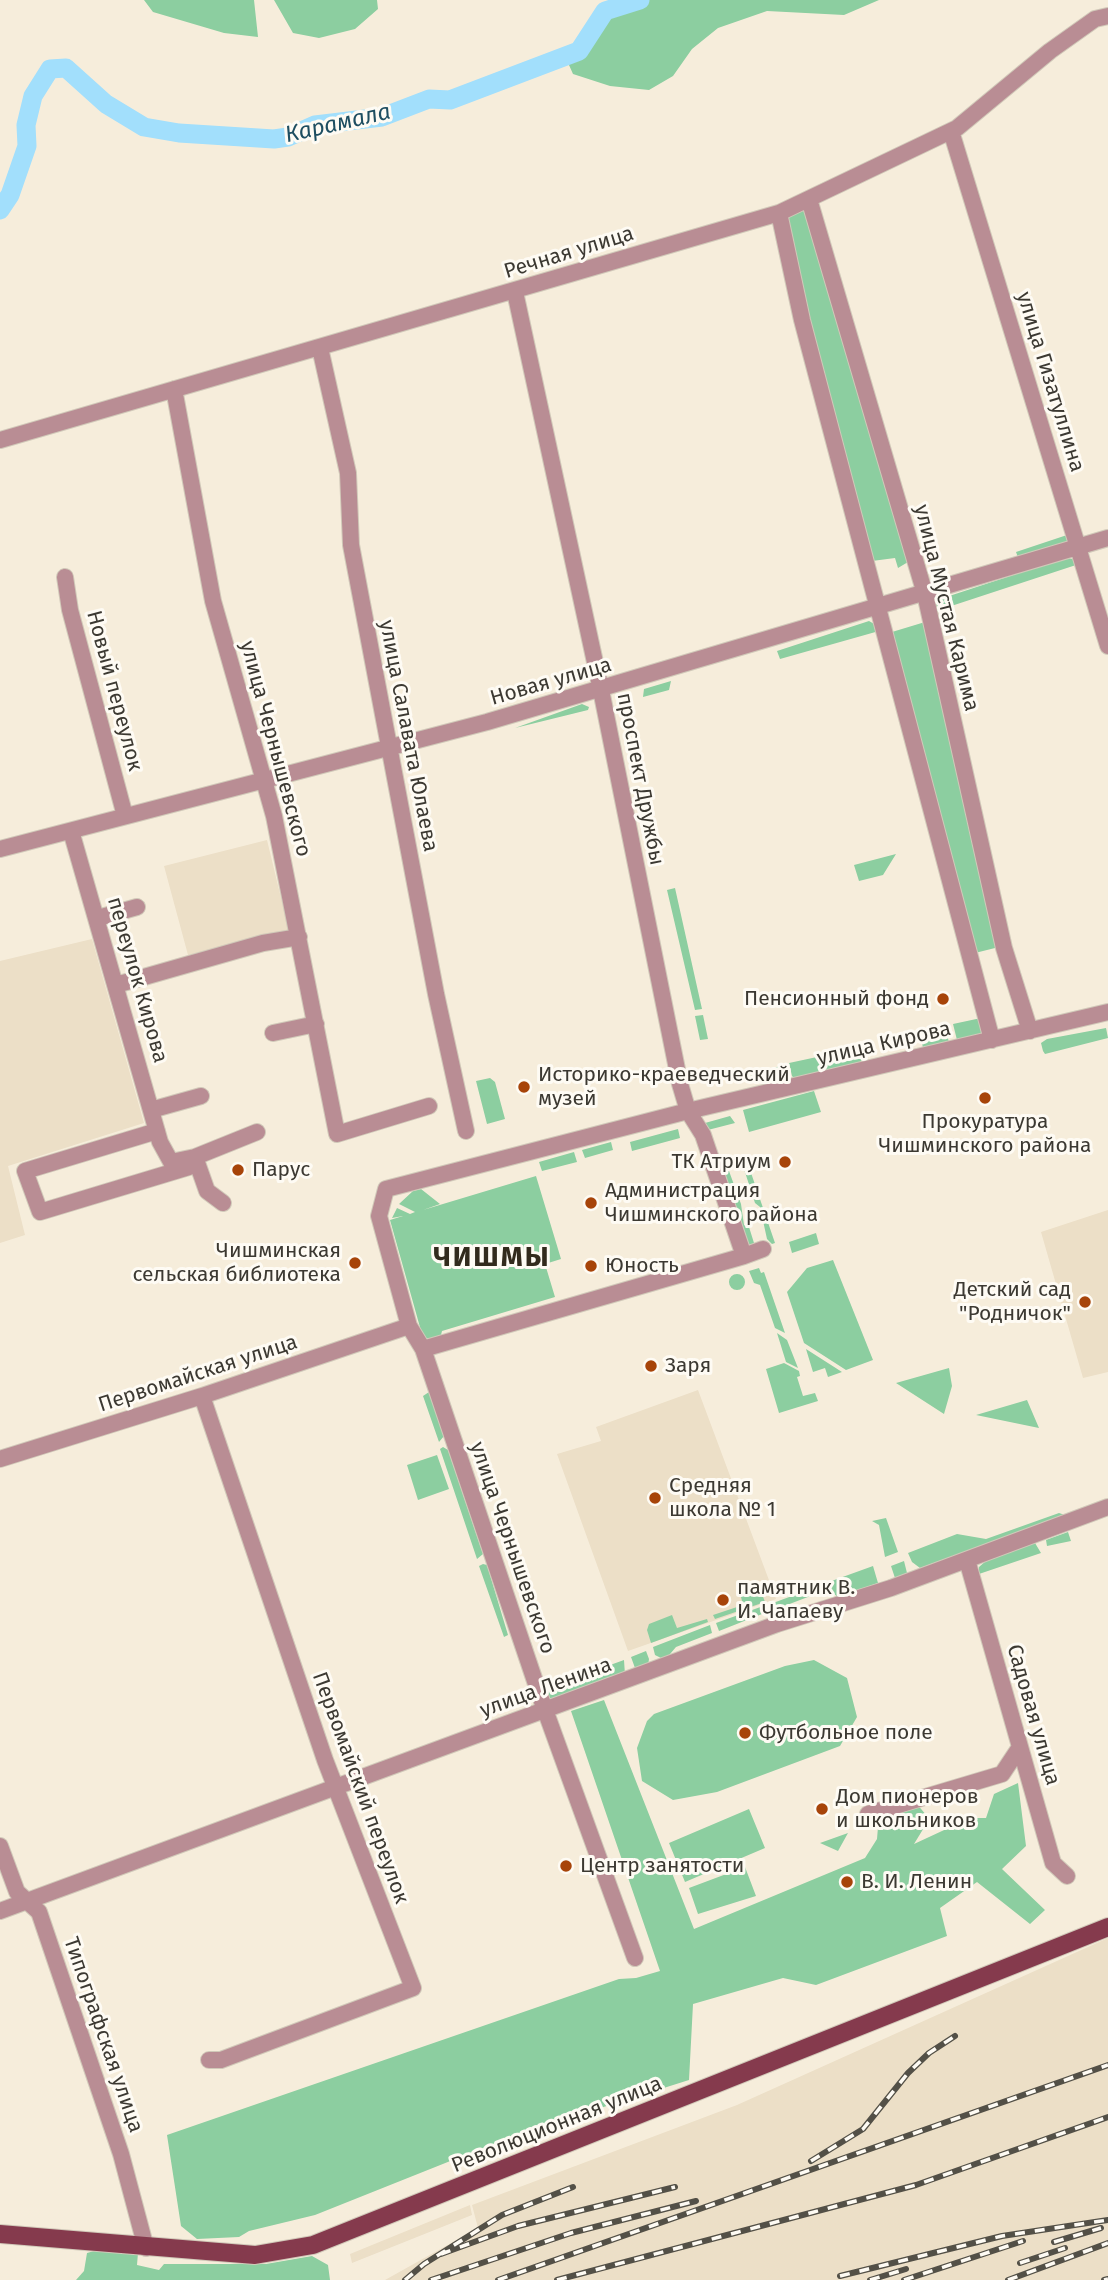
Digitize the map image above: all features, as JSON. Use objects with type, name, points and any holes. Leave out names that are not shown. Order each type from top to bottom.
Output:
[{"type":"main road","name":"Революционная улица","points":[[0,2234],[255,2255],[285,2252],[328,2241],[1108,1927]]},
{"type":"street","name":"Речная улица","points":[[0,440],[779,213],[951,131],[1050,51],[1095,19],[1108,16]]},
{"type":"street","name":"улица Гизатуллина","points":[[951,131],[1108,646]]},
{"type":"street","name":"улица Мустая Карима","points":[[809,199],[925,594],[1001,935],[1030,1031]]},
{"type":"street","points":[[779,213],[802,320],[992,1040]]},
{"type":"street","name":"проспект Дружбы","points":[[515,292],[601,690],[660,992],[688,1111],[703,1135],[744,1256]]},
{"type":"street","name":"улица Салавата Юлаева","points":[[320,348],[348,473],[351,545],[436,994],[466,1131]]},
{"type":"street","name":"улица Чернышевского","points":[[174,389],[213,601],[264,779],[299,937],[337,1134],[429,1106]]},
{"type":"street","name":"Новая улица","points":[[0,849],[601,690],[1108,538]]},
{"type":"street","name":"Новый переулок","points":[[65,577],[70,610],[125,816]]},
{"type":"street","name":"переулок Кирова","points":[[71,831],[159,1136]]},
{"type":"street","points":[[98,918],[137,907]]},
{"type":"street","points":[[116,985],[228,952],[299,937]]},
{"type":"street","name":"улица Кирова","points":[[386,1189],[688,1111],[1108,1012]]},
{"type":"street","points":[[273,1034],[316,1024]]},
{"type":"street","points":[[151,1110],[201,1096]]},
{"type":"street","points":[[191,1158],[189,1167],[40,1212],[25,1171],[159,1136],[171,1162],[191,1158],[257,1132]]},
{"type":"street","points":[[191,1158],[207,1191],[223,1203]]},
{"type":"street","name":"улица Чернышевского","points":[[386,1189],[379,1216],[409,1326],[423,1349],[546,1711],[635,1958]]},
{"type":"street","points":[[423,1349],[763,1249]]},
{"type":"street","name":"Первомайская улица","points":[[0,1459],[202,1396],[409,1326]]},
{"type":"street","name":"Первомайский переулок","points":[[202,1396],[335,1788],[413,1988],[221,2060],[209,2060]]},
{"type":"street","name":"улица Ленина","points":[[0,1911],[777,1624],[967,1560],[1108,1507]]},
{"type":"street","name":"Садовая улица","points":[[967,1560],[1053,1863],[1067,1876]]},
{"type":"street","points":[[868,1814],[1002,1774],[1020,1747]]},
{"type":"street","name":"Типографская улица","points":[[0,1846],[17,1892],[40,1912],[121,2154],[146,2248]]},
{"type":"shaded area","points":[[267,840],[289,931],[188,955],[164,866]]},
{"type":"shaded area","points":[[92,939],[144,1123],[8,1166],[25,1235],[0,1243],[0,961]]},
{"type":"shaded area","name":"Детский сад \"Родничок\"","points":[[1108,1210],[1108,1372],[1083,1378],[1041,1232]]},
{"type":"shaded area","name":"Средняя школа № 1","points":[[698,1390],[776,1599],[628,1651],[557,1454],[601,1441],[596,1427]]},
{"type":"shaded area","points":[[1108,1938],[1108,2280],[385,2280],[478,2228],[472,2205],[737,2105]]},
{"type":"shaded area","points":[[470,2205],[472,2215],[352,2263],[350,2254]]},
{"type":"green space","points":[[144,0],[254,0],[258,37],[224,33],[153,12]]},
{"type":"green space","points":[[274,0],[377,0],[378,9],[355,29],[319,38],[293,33]]},
{"type":"green space","points":[[612,0],[879,0],[844,15],[767,11],[718,28],[692,49],[673,76],[649,90],[610,86],[573,74],[565,56],[605,3]]},
{"type":"green space","points":[[804,204],[908,562],[898,568],[895,558],[872,561],[785,228],[787,217]]},
{"type":"green space","points":[[1070,534],[1068,545],[1019,560],[1016,552]]},
{"type":"green space","points":[[1065,558],[1073,559],[1076,565],[933,612],[934,601]]},
{"type":"green space","points":[[869,621],[876,625],[879,631],[780,659],[777,651]]},
{"type":"green space","points":[[925,622],[1003,946],[975,953],[892,632]]},
{"type":"green space","points":[[671,681],[669,690],[643,697],[644,689]]},
{"type":"green space","points":[[582,704],[589,707],[588,710],[515,728]]},
{"type":"green space","points":[[896,854],[883,875],[859,881],[854,865]]},
{"type":"green space","points":[[675,888],[702,1009],[695,1010],[667,890]]},
{"type":"green space","points":[[703,1015],[708,1039],[700,1040],[695,1016]]},
{"type":"green space","points":[[981,1018],[983,1031],[980,1038],[958,1044],[953,1024]]},
{"type":"green space","points":[[945,1027],[950,1046],[923,1048],[920,1033]]},
{"type":"green space","points":[[1106,1028],[1108,1038],[1045,1054],[1043,1051],[1041,1043],[1047,1039]]},
{"type":"green space","points":[[859,1048],[862,1062],[860,1066],[797,1081],[792,1076],[789,1063]]},
{"type":"green space","points":[[781,1066],[783,1073],[753,1081],[751,1073]]},
{"type":"green space","points":[[490,1078],[495,1082],[505,1119],[487,1124],[476,1081]]},
{"type":"green space","points":[[814,1091],[821,1112],[749,1132],[743,1110]]},
{"type":"green space","points":[[730,1116],[735,1123],[704,1131],[705,1123]]},
{"type":"green space","points":[[678,1129],[680,1138],[632,1151],[630,1142]]},
{"type":"green space","points":[[611,1142],[613,1150],[585,1158],[582,1150]]},
{"type":"green space","points":[[574,1152],[577,1162],[542,1171],[539,1162]]},
{"type":"green space","points":[[748,1164],[775,1243],[772,1244],[767,1239],[760,1207],[755,1203],[743,1166]]},
{"type":"green space","points":[[729,1171],[741,1204],[744,1225],[749,1227],[754,1243],[752,1249],[743,1252],[724,1172]]},
{"type":"green space","points":[[536,1176],[561,1259],[545,1264],[555,1297],[442,1331],[440,1339],[423,1338],[390,1220],[403,1216],[392,1218],[397,1208],[410,1214],[415,1212],[399,1204],[413,1191],[421,1189],[440,1204],[423,1210]]},
{"type":"green space","points":[[816,1233],[819,1244],[792,1253],[789,1242]]},
{"type":"green space","points":[[833,1260],[873,1360],[846,1370],[804,1343],[787,1292],[807,1268]]},
{"type":"green space","points":[[759,1268],[761,1273],[764,1272],[785,1333],[775,1328],[760,1285],[754,1283],[749,1271]]},
{"type":"green space","points":[[737,1274],[743,1276],[743,1288],[737,1290],[731,1288],[729,1282],[731,1276]]},
{"type":"green space","points":[[777,1333],[787,1340],[798,1368],[786,1362]]},
{"type":"green space","points":[[806,1349],[842,1372],[828,1377],[825,1368],[813,1372]]},
{"type":"green space","points":[[784,1363],[799,1371],[800,1376],[797,1377],[803,1396],[815,1393],[818,1401],[779,1413],[766,1369]]},
{"type":"green space","points":[[949,1368],[952,1386],[944,1414],[896,1383]]},
{"type":"green space","points":[[429,1392],[444,1436],[439,1442],[423,1396]]},
{"type":"green space","points":[[1027,1400],[1039,1428],[976,1415]]},
{"type":"green space","points":[[443,1447],[448,1450],[483,1554],[477,1559],[440,1449]]},
{"type":"green space","points":[[437,1455],[449,1489],[418,1500],[407,1465]]},
{"type":"green space","points":[[1059,1513],[1065,1515],[920,1568],[912,1562],[908,1553],[957,1534],[986,1539]]},
{"type":"green space","points":[[886,1518],[898,1552],[885,1557],[879,1525],[872,1521]]},
{"type":"green space","points":[[1068,1532],[1071,1541],[1047,1546],[1046,1540]]},
{"type":"green space","points":[[1035,1543],[1041,1553],[979,1574],[979,1567],[987,1560]]},
{"type":"green space","points":[[904,1561],[908,1577],[896,1581],[891,1566]]},
{"type":"green space","points":[[487,1565],[508,1635],[504,1637],[479,1566]]},
{"type":"green space","points":[[873,1566],[878,1583],[838,1597],[830,1591],[826,1583]]},
{"type":"green space","points":[[759,1586],[765,1602],[715,1619],[713,1615],[743,1605],[740,1593]]},
{"type":"green space","points":[[819,1586],[821,1592],[779,1608],[773,1603]]},
{"type":"green space","points":[[766,1605],[762,1614],[719,1631],[716,1623]]},
{"type":"green space","points":[[672,1615],[677,1628],[707,1619],[708,1622],[651,1643],[647,1630],[649,1624]]},
{"type":"green space","points":[[710,1625],[712,1633],[676,1647],[665,1660],[655,1655],[653,1647]]},
{"type":"green space","points":[[646,1651],[648,1666],[635,1668],[631,1657]]},
{"type":"green space","points":[[624,1660],[625,1675],[551,1702],[541,1690]]},
{"type":"green space","name":"Футбольное поле","points":[[814,1660],[847,1678],[857,1717],[840,1746],[717,1792],[673,1800],[642,1781],[637,1748],[647,1721],[654,1714],[785,1666]]},
{"type":"green space","points":[[604,1700],[694,1929],[865,1858],[877,1839],[878,1827],[900,1807],[916,1803],[927,1816],[925,1826],[914,1844],[970,1818],[986,1818],[994,1794],[1018,1783],[1026,1846],[1002,1869],[1045,1910],[1030,1924],[977,1882],[940,1908],[947,1936],[816,1985],[783,1978],[693,2004],[689,2080],[518,2134],[315,2215],[249,2231],[239,2237],[197,2239],[181,2226],[167,2135],[619,1979],[636,1978],[660,1971],[571,1711]]},
{"type":"green space","points":[[749,1809],[765,1848],[685,1882],[669,1843]]},
{"type":"green space","points":[[848,1833],[838,1851],[820,1843]]},
{"type":"green space","points":[[745,1867],[756,1896],[698,1914],[689,1888]]},
{"type":"green space","points":[[105,2248],[138,2253],[137,2265],[159,2270],[164,2264],[266,2264],[312,2256],[328,2265],[330,2280],[76,2280],[84,2271],[87,2253]]},
{"type":"waterway","name":"Карамала","points":[[0,210],[10,195],[27,146],[26,125],[33,96],[50,69],[66,68],[106,104],[144,127],[179,133],[274,139],[288,137],[315,125],[382,117],[429,99],[450,100],[579,51],[605,11],[640,0]]},
{"type":"railway","points":[[811,2161],[863,2129],[908,2073],[929,2053],[955,2036]]},
{"type":"railway","points":[[498,2280],[1108,2065]]},
{"type":"railway","points":[[557,2280],[916,2185],[1108,2117]]},
{"type":"railway","points":[[405,2280],[424,2264],[502,2215],[573,2187]]},
{"type":"railway","points":[[441,2254],[518,2226],[675,2187]]},
{"type":"railway","points":[[431,2280],[571,2233],[696,2201]]},
{"type":"railway","points":[[840,2276],[1002,2236],[1108,2220]]},
{"type":"railway","points":[[1054,2242],[1101,2228]]},
{"type":"railway","points":[[904,2280],[1023,2241]]},
{"type":"railway","points":[[1008,2280],[1108,2243]]},
{"type":"railway","points":[[1020,2263],[1065,2248]]},
{"type":"railway","points":[[870,2280],[906,2269]]},
{"type":"railway","points":[[1104,2280],[1108,2279]]},
{"type":"place","name":"Пенсионный фонд","points":[[943,999]]},
{"type":"place","name":"Историко-краеведческий музей","points":[[524,1087]]},
{"type":"place","name":"Прокуратура Чишминского района","points":[[985,1098]]},
{"type":"place","name":"ТК Атриум","points":[[785,1162]]},
{"type":"place","name":"Парус","points":[[238,1170]]},
{"type":"place","name":"Администрация Чишминского района","points":[[591,1203]]},
{"type":"place","name":"Чишминская сельская библиотека","points":[[355,1263]]},
{"type":"place","name":"Юность","points":[[591,1266]]},
{"type":"place","name":"Детский сад \"Родничок\"","points":[[1085,1302]]},
{"type":"place","name":"Заря","points":[[651,1366]]},
{"type":"place","name":"Средняя школа № 1","points":[[655,1498]]},
{"type":"place","name":"памятник В. И. Чапаеву","points":[[723,1600]]},
{"type":"place","name":"Футбольное поле","points":[[745,1733]]},
{"type":"place","name":"Дом пионеров и школьников","points":[[822,1809]]},
{"type":"place","name":"Центр занятости","points":[[566,1866]]},
{"type":"place","name":"В. И. Ленин","points":[[847,1882]]},
{"type":"district","name":"ЧИШМЫ","points":[[492,1258]]}]
